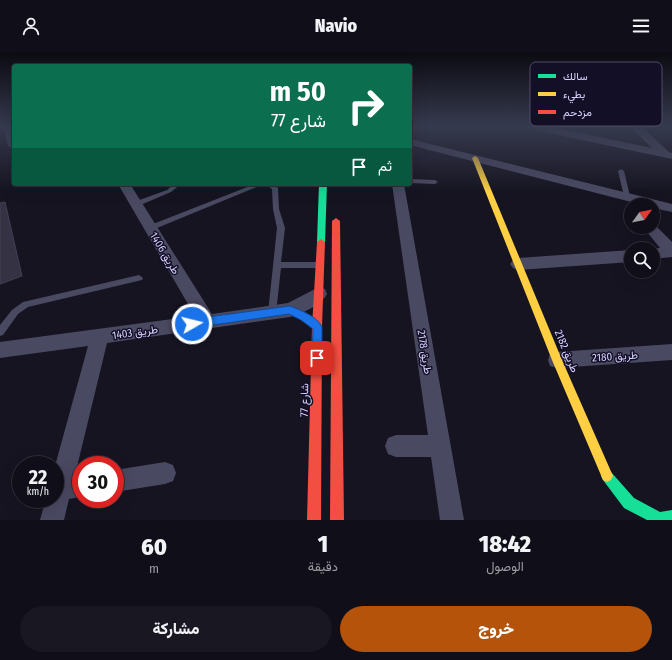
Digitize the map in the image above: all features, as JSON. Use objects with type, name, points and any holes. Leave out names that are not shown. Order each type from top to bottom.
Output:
[{"type":"street","points":[[434,148],[624,198]]},
{"type":"street","points":[[627,148],[671,157]]},
{"type":"street","points":[[660,148],[671,157]]},
{"type":"street","name":"طريق 2182","points":[[475,158],[557,360],[606,475],[629,503],[659,519],[672,517]]},
{"type":"street","name":"طريق 1406","points":[[125,186],[207,322]]},
{"type":"street","name":"شارع 77","points":[[314,520],[323,186]]},
{"type":"street","name":"طريق 2178","points":[[398,186],[452,520]]},
{"type":"street","points":[[660,206],[672,208]]},
{"type":"street","points":[[336,208],[337,509],[352,520]]},
{"type":"street","points":[[656,234],[672,252]]},
{"type":"street","points":[[660,253],[672,252]]},
{"type":"street","points":[[518,264],[624,256]]},
{"type":"street","name":"طريق 1403","points":[[0,350],[290,310],[319,294]]},
{"type":"street","points":[[290,310],[304,317],[318,327]]},
{"type":"street","name":"طريق 1403","points":[[52,520],[70,488],[100,336]]},
{"type":"street","name":"طريق 2180","points":[[557,360],[672,352]]},
{"type":"street","points":[[396,446],[440,446]]},
{"type":"street","points":[[124,480],[165,473]]},
{"type":"lane","points":[[621,171],[626,198]]},
{"type":"lane","points":[[412,181],[436,182]]},
{"type":"lane","points":[[136,204],[169,191],[175,186]]},
{"type":"lane","points":[[150,228],[256,186]]},
{"type":"lane","points":[[272,186],[275,188],[276,209],[280,223],[278,264],[272,312]]},
{"type":"lane","points":[[278,264],[320,265]]},
{"type":"lane","points":[[0,332],[15,312],[26,304],[41,299],[139,278]]},
{"type":"building","points":[[5,202],[22,276],[0,284],[0,203]]},
{"type":"traffic: fast","points":[[321,242],[323,186]]},
{"type":"traffic: fast","points":[[607,476],[629,503],[659,519],[672,517]]},
{"type":"traffic: slow","points":[[475,158],[557,360],[607,476]]},
{"type":"traffic: jam","points":[[336,221],[337,520]]},
{"type":"traffic: jam","points":[[314,520],[317,327],[321,242]]},
{"type":"route","points":[[192,324],[290,310],[304,317],[318,327],[317,358]]}]
